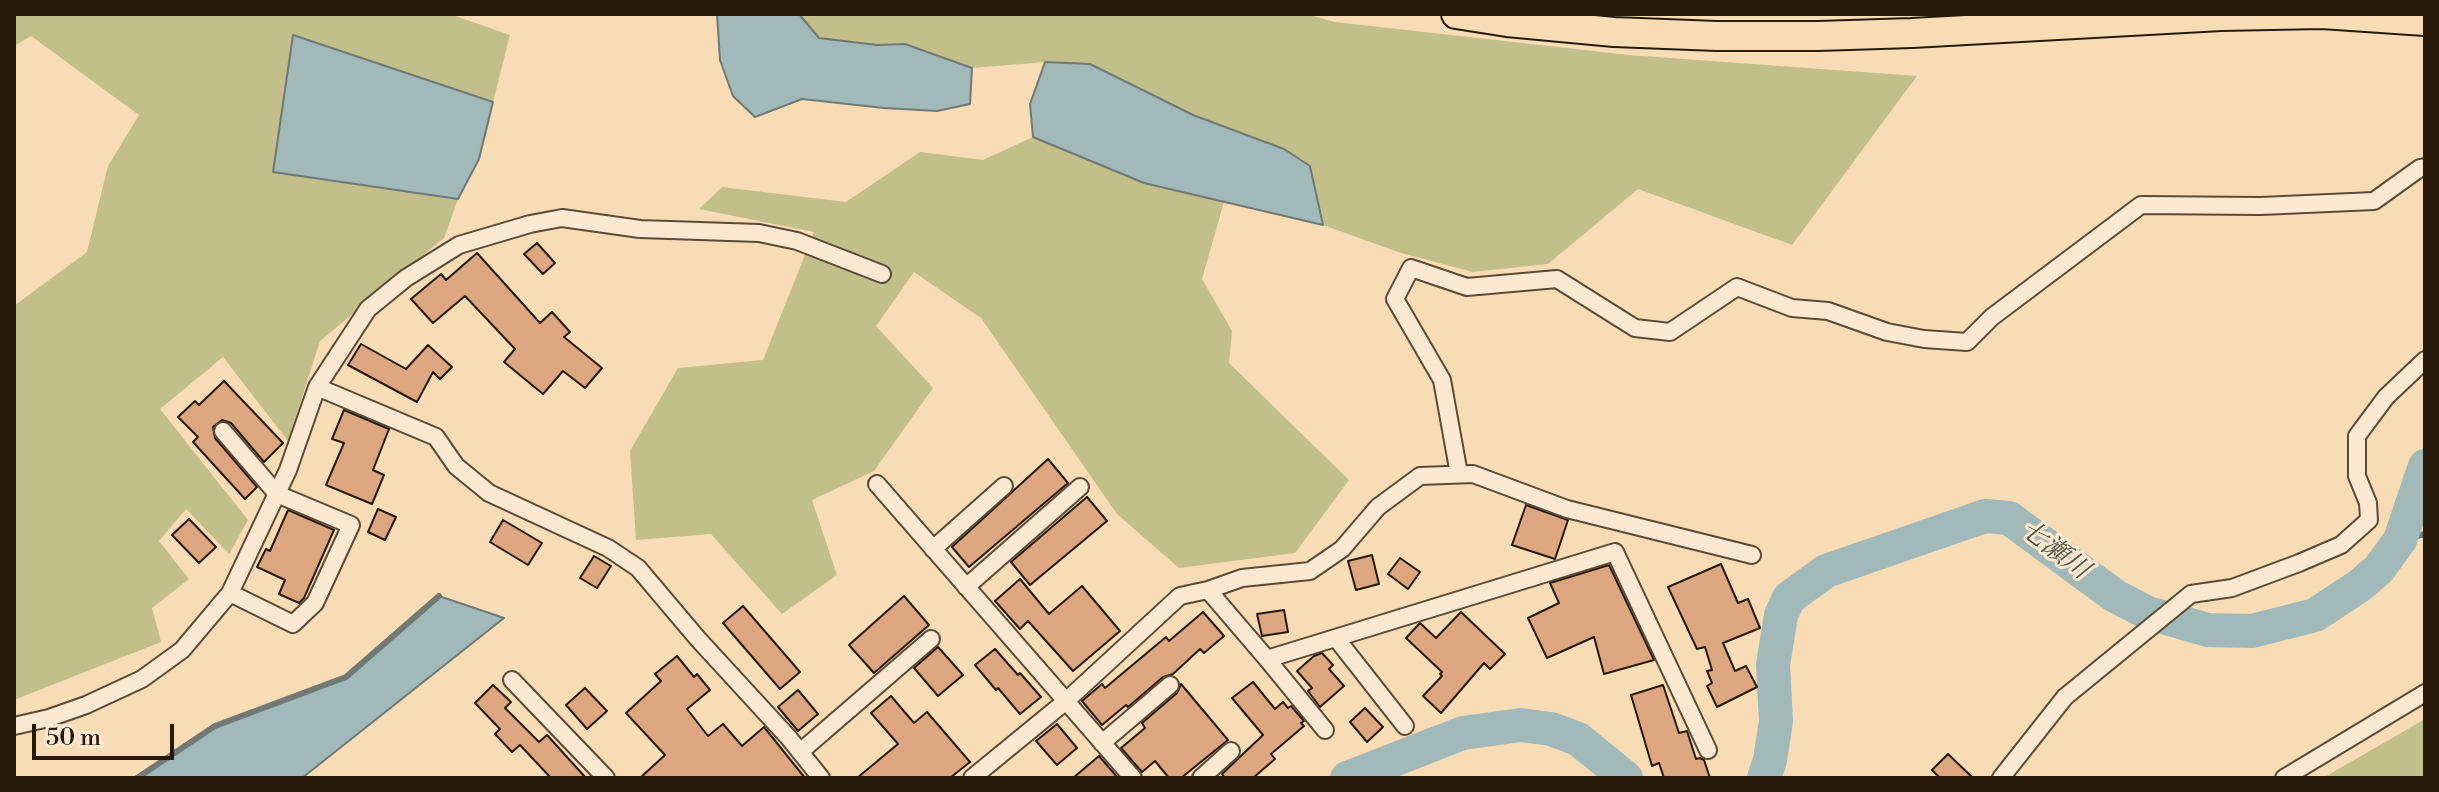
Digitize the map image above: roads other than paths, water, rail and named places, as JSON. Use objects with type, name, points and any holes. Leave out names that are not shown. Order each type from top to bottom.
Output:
[{"type":"highway","points":[[1456,14],[1614,32],[1717,36],[1912,33],[2221,16],[2322,14],[2425,21]]},
{"type":"street","points":[[1459,474],[1442,380],[1395,299],[1411,268],[1467,287],[1557,279],[1635,328],[1670,332],[1737,287],[1792,308],[1828,311],[1887,332],[1967,342],[1992,317],[2141,205],[2261,206],[2374,201],[2425,167]]},
{"type":"street","points":[[14,726],[74,710],[142,679],[182,650],[230,593],[277,494],[317,387],[368,309],[406,278],[459,245],[562,218],[640,229],[759,233],[797,241],[882,274]]},
{"type":"street","points":[[2001,778],[2065,697],[2191,594],[2232,588],[2299,563],[2341,545],[2369,520],[2368,503],[2357,476],[2357,436],[2386,397],[2425,360]]},
{"type":"street","points":[[317,387],[436,437],[456,466],[489,493],[608,548],[638,568],[821,778]]},
{"type":"street","points":[[223,431],[277,494],[351,525],[315,603],[293,624],[230,593]]},
{"type":"street","points":[[972,778],[1066,701],[1180,596],[1242,578],[1310,571],[1342,549],[1378,507],[1420,476],[1473,474],[1567,509],[1752,555]]},
{"type":"street","points":[[877,484],[1133,778]]},
{"type":"street","points":[[933,549],[1004,486]]},
{"type":"street","points":[[966,587],[1080,487]]},
{"type":"street","points":[[1267,659],[1615,552],[1708,750]]},
{"type":"street","points":[[1208,590],[1325,730]]},
{"type":"street","points":[[1336,638],[1405,726]]},
{"type":"street","points":[[800,752],[931,639]]},
{"type":"street","points":[[512,680],[606,778]]},
{"type":"street","points":[[1102,743],[1170,685]]},
{"type":"street","points":[[2284,778],[2425,693]]},
{"type":"street","points":[[1201,778],[1231,751]]},
{"type":"water","points":[[717,14],[799,14],[819,38],[877,45],[905,44],[972,68],[970,104],[937,111],[802,99],[755,117],[733,96],[720,60]]},
{"type":"water","points":[[293,35],[493,102],[479,159],[458,199],[273,172]]},
{"type":"water","points":[[1045,62],[1090,64],[1193,115],[1284,149],[1310,166],[1323,225],[1144,183],[1033,137],[1030,104]]},
{"type":"water","points":[[439,596],[504,618],[302,778],[137,778],[215,726],[346,677]]},
{"type":"waterway","name":"七瀬川","points":[[1764,778],[1776,721],[1773,665],[1781,615],[1789,598],[1826,571],[1985,516],[2009,518],[2115,596],[2148,613],[2208,630],[2252,631],[2315,615],[2379,569],[2400,540],[2425,466]]},
{"type":"waterway","points":[[2400,540],[2425,534]]},
{"type":"waterway","points":[[137,778],[215,726],[346,677],[439,596]]},
{"type":"waterway","name":"七瀬川","points":[[1347,778],[1463,733],[1521,725],[1551,729],[1578,739],[1626,778]]}]
